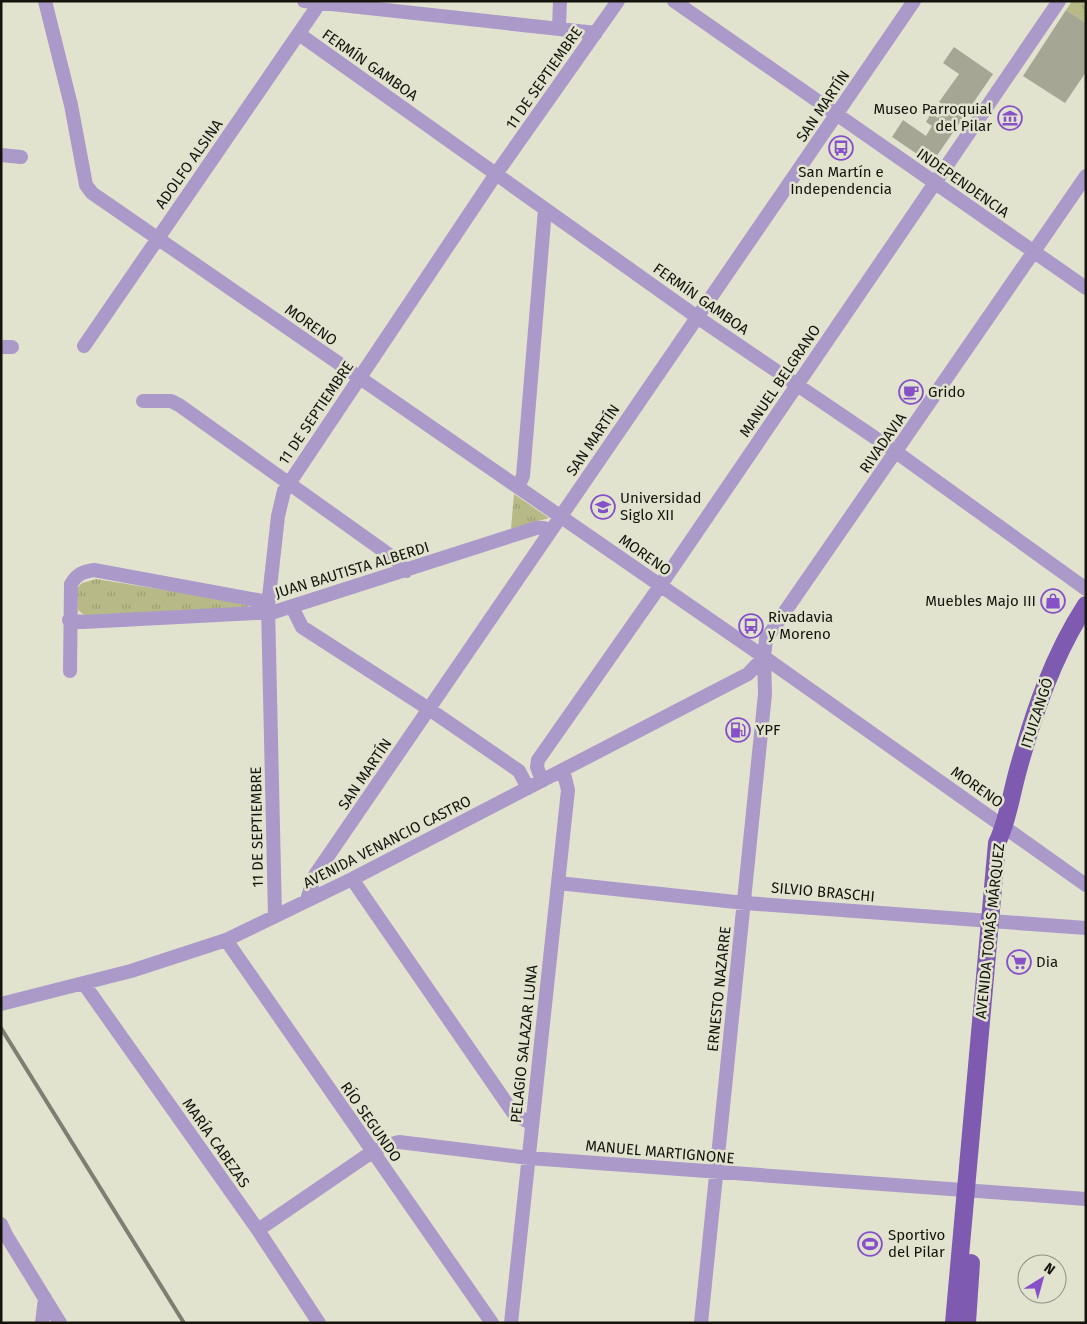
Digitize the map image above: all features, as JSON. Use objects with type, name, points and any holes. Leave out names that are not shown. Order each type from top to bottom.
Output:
[{"type":"main road","name":"ITUIZANGÓ","points":[[1004,827],[1018,770],[1043,689],[1086,605]]},
{"type":"main road","name":"AVENIDA TOMÁS MÁRQUEZ","points":[[954,1323],[971,1191],[994,922],[997,843],[1004,827]]},
{"type":"main road","name":"AVENIDA TOMÁS MÁRQUEZ","points":[[967,1323],[971,1191]]},
{"type":"street","name":"MORENO","points":[[44,1],[71,105],[86,185],[92,193],[764,657],[1086,885]]},
{"type":"street","points":[[304,1],[596,33]]},
{"type":"street","points":[[559,28],[560,1]]},
{"type":"street","name":"11 DE SEPTIEMBRE","points":[[275,916],[268,607],[278,516],[284,491],[496,174],[618,1]]},
{"type":"street","name":"INDEPENDENCIA","points":[[674,1],[1086,288]]},
{"type":"street","name":"SAN MARTÍN","points":[[306,900],[315,875],[914,1]]},
{"type":"street","name":"MANUEL BELGRANO","points":[[542,781],[537,767],[538,760],[660,586],[1059,1]]},
{"type":"street","name":"ADOLFO ALSINA","points":[[84,346],[320,2]]},
{"type":"street","name":"FERMÍN GAMBOA","points":[[299,34],[697,317],[896,452],[1086,589]]},
{"type":"street","points":[[1,156],[21,157]]},
{"type":"street","name":"RIVADAVIA","points":[[764,657],[766,639],[770,632],[1086,176]]},
{"type":"street","points":[[518,487],[523,476],[545,209]]},
{"type":"street","points":[[143,401],[171,401],[179,405],[290,482],[395,559],[406,571]]},
{"type":"street","name":"JUAN BAUTISTA ALBERDI","points":[[268,607],[94,570],[78,574],[70,584],[69,620],[83,622],[268,607],[292,607],[536,528],[544,528],[550,531]]},
{"type":"street","points":[[292,607],[302,627],[429,708],[519,771],[528,788]]},
{"type":"street","points":[[69,620],[70,671]]},
{"type":"street","name":"AVENIDA VENANCIO CASTRO","points":[[1,1004],[132,971],[226,940],[352,879],[748,674],[764,657]]},
{"type":"street","name":"ERNESTO NAZARRE","points":[[701,1323],[765,694],[764,657]]},
{"type":"street","name":"PELAGIO SALAZAR LUNA","points":[[511,1323],[568,790],[563,770]]},
{"type":"street","points":[[352,879],[514,1114],[532,1124]]},
{"type":"street","name":"SILVIO BRASCHI","points":[[558,883],[745,903],[1086,928]]},
{"type":"street","name":"RÍO SEGUNDO","points":[[226,940],[492,1323]]},
{"type":"street","name":"MARÍA CABEZAS","points":[[84,984],[258,1230],[319,1323]]},
{"type":"street","name":"MANUEL MARTIGNONE","points":[[258,1230],[372,1152],[383,1146],[400,1142],[529,1158],[1086,1199]]},
{"type":"street","points":[[1,1224],[6,1236],[60,1323]]},
{"type":"street","points":[[42,1323],[45,1298]]},
{"type":"green space","points":[[1072,1],[1081,1],[1086,4],[1086,23],[1066,10]]},
{"type":"green space","points":[[514,494],[549,518],[511,529]]},
{"type":"green space","points":[[96,579],[249,605],[247,608],[85,616],[78,610],[77,588],[82,583]]},
{"type":"building","points":[[1066,10],[1086,23],[1086,72],[1065,103],[1023,76]]},
{"type":"building","points":[[954,47],[993,74],[934,160],[929,156],[926,160],[892,137],[903,120],[926,136],[932,126],[926,122],[931,113],[938,118],[946,106],[939,102],[959,74],[943,63]]},
{"type":"railway","points":[[1,1028],[184,1323]]},
{"type":"place","name":"Museo Parroquial del Pilar","points":[[1010,118]]},
{"type":"place","name":"San Martín e Independencia","points":[[841,148]]},
{"type":"place","name":"Grido","points":[[911,392]]},
{"type":"place","name":"Universidad Siglo XII","points":[[603,507]]},
{"type":"place","name":"Muebles Majo III","points":[[1053,601]]},
{"type":"place","name":"Rivadavia y Moreno","points":[[751,626]]},
{"type":"place","name":"YPF","points":[[738,730]]},
{"type":"place","name":"Dia","points":[[1019,962]]},
{"type":"place","name":"Sportivo del Pilar","points":[[870,1244]]}]
